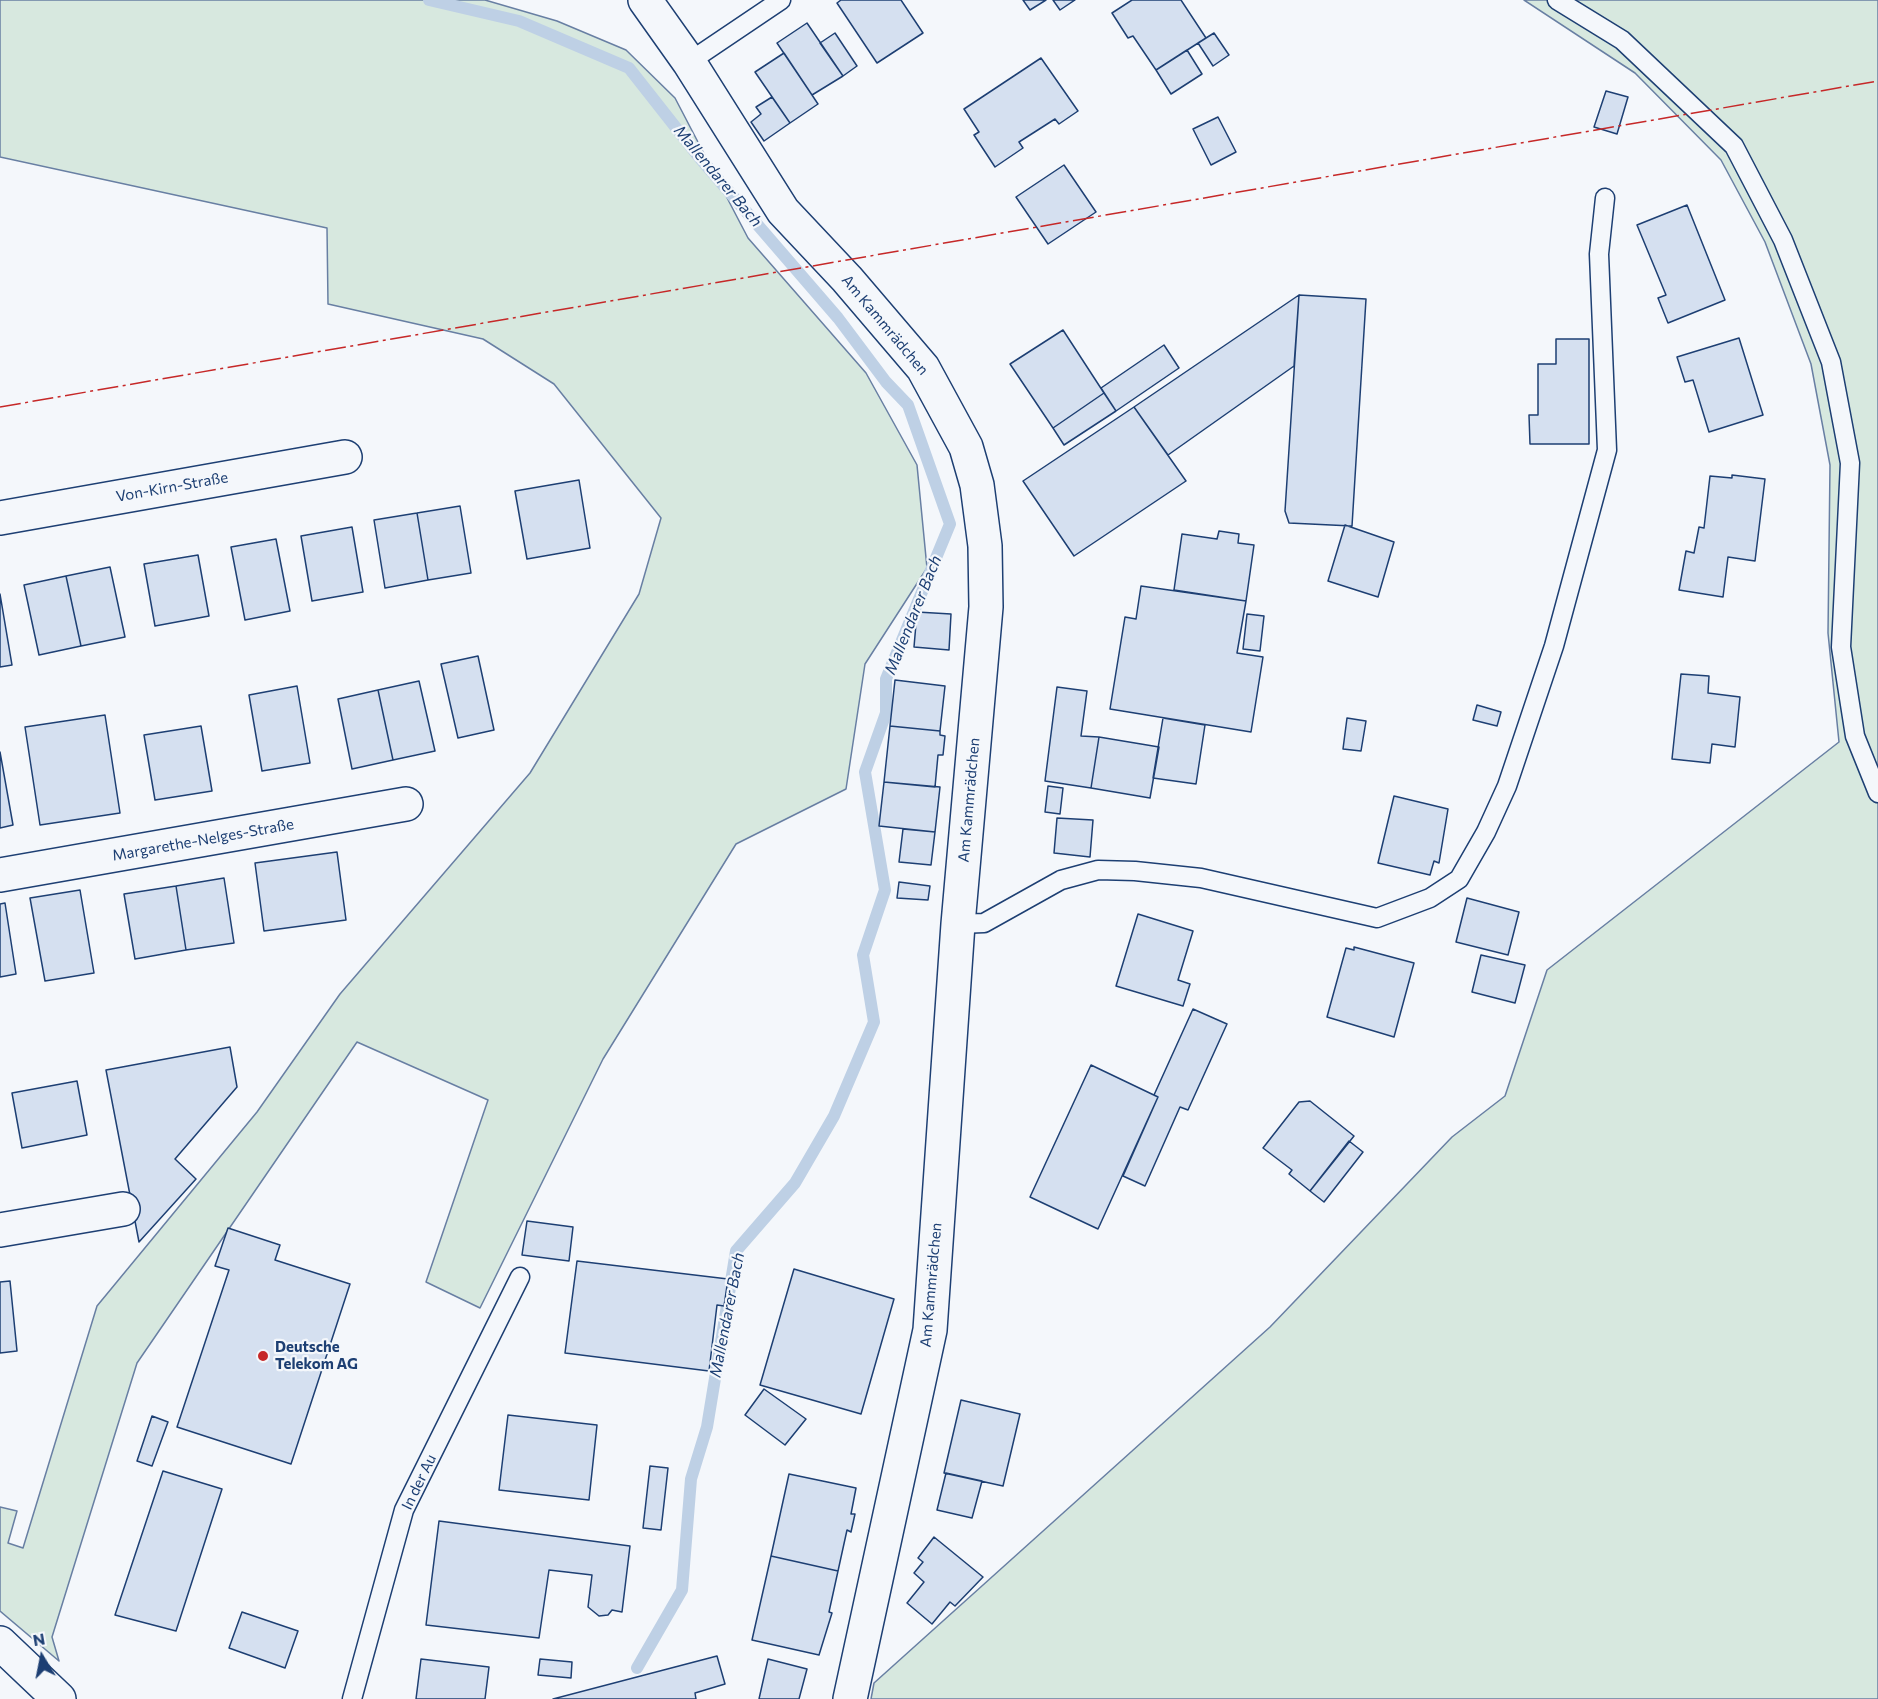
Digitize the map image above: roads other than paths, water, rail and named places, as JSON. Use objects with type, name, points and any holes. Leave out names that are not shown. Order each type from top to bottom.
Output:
[{"type":"street","name":"Am Kammrädchen","points":[[645,0],[689,62],[783,212],[847,279],[923,368],[966,447],[977,485],[985,546],[986,607],[958,924],[930,1330],[850,1699]]},
{"type":"street","name":"Von-Kirn-Straße","points":[[0,518],[345,457]]},
{"type":"street","name":"Margarethe-Nelges-Straße","points":[[0,875],[406,804]]},
{"type":"street","points":[[0,1230],[123,1209]]},
{"type":"street","points":[[0,1643],[59,1699]]},
{"type":"lane","points":[[689,62],[782,0]]},
{"type":"lane","points":[[1557,0],[1622,40],[1734,146],[1787,252],[1830,362],[1850,463],[1841,647],[1855,736],[1878,793]]},
{"type":"lane","points":[[958,924],[984,923],[1061,880],[1098,870],[1135,871],[1201,878],[1377,918],[1431,898],[1459,879],[1486,832],[1507,786],[1554,646],[1607,450],[1599,254],[1605,198]]},
{"type":"lane","name":"In der Au","points":[[352,1699],[404,1510],[520,1277]]},
{"type":"waterway","name":"Mallendarer Bach","points":[[429,0],[519,21],[629,68],[699,157],[838,318],[886,382],[908,405],[950,524],[886,679],[886,713],[865,772],[885,890],[863,955],[874,1022],[834,1116],[795,1183],[736,1251],[707,1427],[691,1479],[682,1590],[637,1668]]},
{"type":"place","name":"Deutsche Telekom AG","points":[[263,1356]]}]
